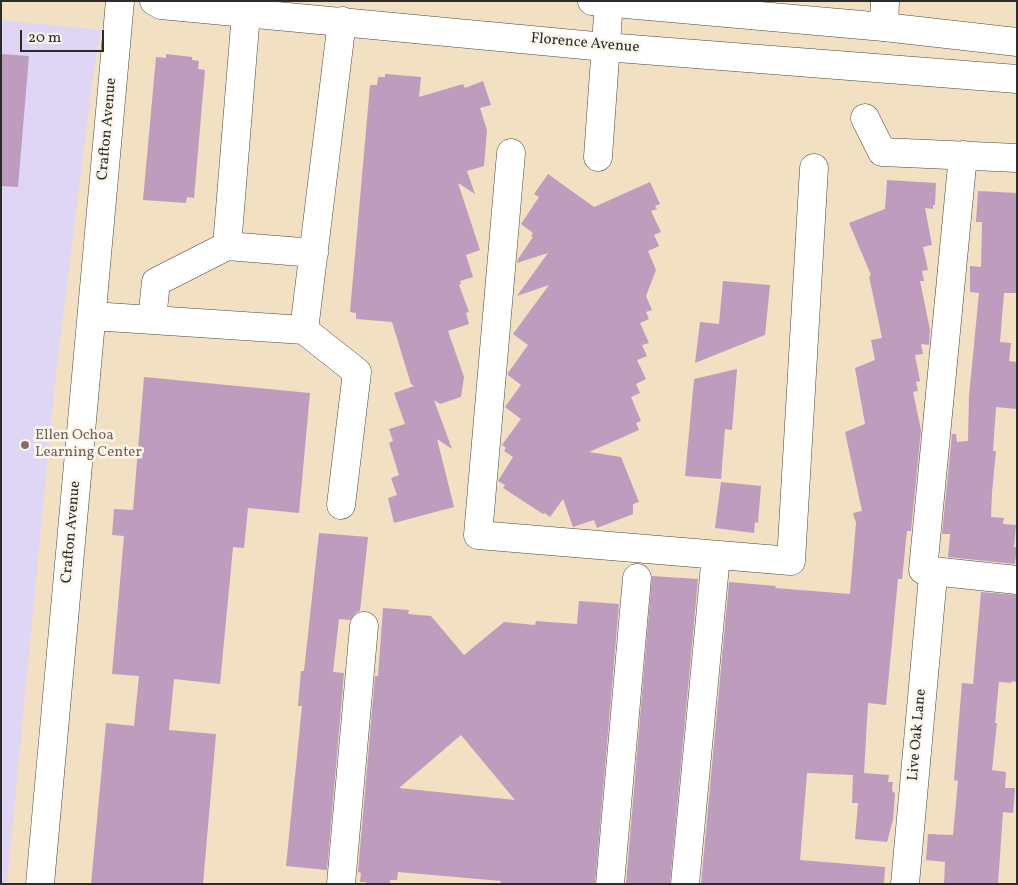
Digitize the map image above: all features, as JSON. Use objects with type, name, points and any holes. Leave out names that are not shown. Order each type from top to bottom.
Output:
[{"type":"main road","name":"Crafton Avenue","points":[[40,884],[120,1]]},
{"type":"main road","name":"Florence Avenue","points":[[154,1],[161,5],[605,47],[1017,80]]},
{"type":"main road","points":[[598,157],[605,47],[604,2],[885,14],[1017,42]]},
{"type":"main road","points":[[227,246],[246,13]]},
{"type":"main road","points":[[304,330],[342,21]]},
{"type":"main road","points":[[865,118],[882,152],[1017,158]]},
{"type":"main road","points":[[512,153],[478,535],[791,561],[814,168]]},
{"type":"main road","points":[[963,155],[923,570],[1017,580]]},
{"type":"main road","points":[[152,319],[156,282],[227,246],[314,253]]},
{"type":"main road","points":[[92,316],[304,330],[357,372],[341,505]]},
{"type":"main road","points":[[685,884],[716,555]]},
{"type":"main road","points":[[610,884],[637,578]]},
{"type":"main road","name":"Live Oak Lane","points":[[905,884],[932,587]]},
{"type":"main road","points":[[341,884],[364,626]]},
{"type":"shaded area","name":"Ellen Ochoa Learning Center","points":[[1,20],[101,30],[93,74],[54,391],[7,884],[1,884]]},
{"type":"building","points":[[1,54],[29,56],[18,187],[1,186]]},
{"type":"building","points":[[166,54],[192,57],[192,60],[199,61],[198,69],[205,70],[194,198],[187,197],[186,203],[143,200],[156,57],[166,58]]},
{"type":"building","points":[[385,74],[421,77],[419,97],[463,84],[465,88],[483,81],[491,105],[480,108],[487,130],[484,166],[467,171],[475,194],[458,183],[480,250],[466,255],[473,277],[460,281],[461,284],[459,285],[469,312],[466,313],[469,324],[448,331],[464,377],[461,397],[440,404],[434,400],[452,449],[437,439],[454,507],[394,523],[388,498],[397,495],[391,478],[399,475],[389,443],[393,441],[389,429],[405,424],[394,393],[414,386],[411,384],[392,322],[356,319],[356,313],[350,312],[370,85],[377,85],[378,77],[385,77]]},
{"type":"building","points":[[548,174],[594,207],[650,182],[660,204],[655,206],[657,209],[651,211],[661,232],[654,235],[659,246],[648,251],[656,270],[646,296],[652,310],[646,312],[649,319],[640,323],[649,343],[642,345],[647,356],[637,360],[646,379],[636,384],[640,393],[631,397],[641,421],[636,423],[639,430],[589,452],[621,457],[639,502],[633,504],[633,514],[597,528],[594,520],[573,527],[563,499],[550,517],[503,488],[505,485],[498,481],[513,457],[504,451],[506,448],[502,445],[521,419],[505,407],[521,385],[508,373],[528,345],[513,334],[549,285],[517,296],[548,253],[517,263],[533,237],[531,236],[533,233],[521,224],[539,197],[534,194]]},
{"type":"building","points":[[887,180],[936,183],[935,205],[933,205],[933,209],[925,208],[932,245],[923,247],[928,270],[922,271],[924,281],[920,281],[930,330],[929,345],[921,344],[923,354],[915,355],[920,381],[916,382],[918,391],[913,392],[921,430],[911,531],[907,531],[902,579],[898,579],[886,705],[868,703],[864,773],[889,775],[888,782],[893,782],[892,790],[895,793],[893,820],[887,842],[855,839],[858,803],[852,803],[853,775],[807,773],[800,860],[885,867],[884,884],[701,884],[729,582],[850,594],[856,523],[853,513],[862,511],[845,432],[865,424],[855,368],[875,360],[871,340],[882,338],[869,276],[871,275],[849,223],[885,209]]},
{"type":"building","points":[[978,191],[1017,193],[1017,293],[1004,293],[1000,342],[1011,343],[1009,361],[1017,362],[1017,409],[996,407],[993,451],[996,451],[991,517],[1004,518],[1003,524],[1016,525],[1014,547],[1017,547],[1015,564],[948,557],[950,534],[942,534],[952,434],[956,434],[957,442],[968,441],[969,396],[979,293],[970,292],[970,266],[981,267],[982,222],[976,222]]},
{"type":"building","points":[[723,281],[770,285],[765,335],[695,363],[700,322],[719,324]]},
{"type":"building","points":[[737,369],[732,430],[725,429],[721,479],[685,476],[694,379]]},
{"type":"building","points":[[144,377],[310,393],[299,513],[248,508],[244,548],[233,547],[220,684],[174,679],[169,730],[216,734],[203,884],[91,884],[106,723],[134,726],[139,676],[112,674],[124,536],[112,535],[114,509],[133,510]]},
{"type":"building","points":[[721,482],[761,486],[758,523],[755,522],[754,533],[715,528]]},
{"type":"building","points":[[319,533],[368,537],[360,611],[350,620],[339,619],[333,672],[344,673],[327,870],[286,866],[302,706],[298,706],[301,671],[304,671]]},
{"type":"building","points":[[652,576],[698,579],[670,884],[626,884]]},
{"type":"building","points":[[981,592],[1017,595],[1017,682],[999,682],[992,770],[1006,772],[1005,788],[1015,788],[1013,813],[1003,812],[998,884],[944,884],[945,862],[926,860],[928,834],[953,835],[958,781],[954,780],[962,683],[973,684]]},
{"type":"building","points":[[579,601],[619,604],[595,884],[500,884],[501,881],[398,872],[397,880],[390,880],[390,884],[366,884],[366,882],[360,882],[361,873],[358,872],[375,676],[378,676],[383,608],[409,610],[408,614],[431,616],[464,655],[504,622],[535,625],[536,621],[577,624]],"holes":[[[461,735],[515,800],[399,788]]]},
{"type":"place","name":"Ellen Ochoa Learning Center","points":[[25,445]]}]
